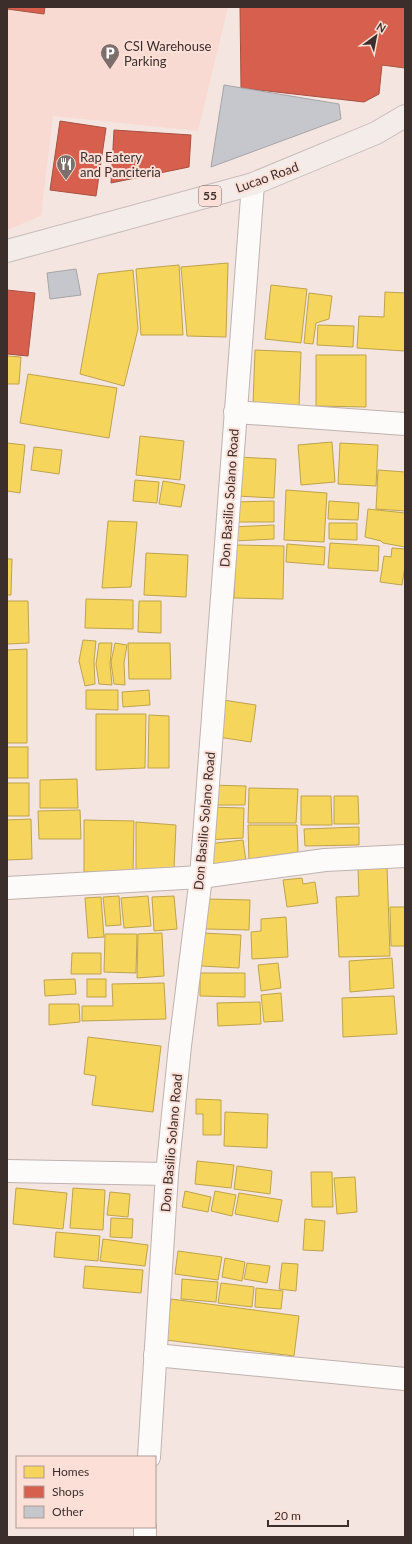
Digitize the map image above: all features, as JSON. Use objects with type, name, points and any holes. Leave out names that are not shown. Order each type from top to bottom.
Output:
[{"type":"highway","name":"Lucao Road","points":[[7,251],[253,184],[376,133],[405,116]]},
{"type":"street","name":"Don Basilio Solano Road","points":[[149,1456],[167,1174],[180,1046],[200,877],[253,184]]},
{"type":"street","points":[[235,412],[405,424]]},
{"type":"street","points":[[7,888],[200,877],[325,860],[405,856]]},
{"type":"street","points":[[7,1171],[167,1174]]},
{"type":"street","points":[[155,1355],[405,1379]]},
{"type":"shaded area","points":[[7,7],[228,7],[198,131],[53,116],[41,216],[7,230]]},
{"type":"building: Homes","points":[[228,263],[226,337],[187,336],[181,267]]},
{"type":"building: Homes","points":[[179,265],[183,335],[141,335],[136,269]]},
{"type":"building: Homes","points":[[133,270],[138,329],[124,386],[80,374],[98,274]]},
{"type":"building: Homes","points":[[271,285],[307,289],[301,343],[265,339]]},
{"type":"building: Homes","points":[[385,292],[405,293],[405,351],[357,348],[359,316],[384,317]]},
{"type":"building: Homes","points":[[309,293],[332,296],[329,319],[316,323],[313,344],[304,343]]},
{"type":"building: Homes","points":[[318,325],[354,326],[353,347],[317,345]]},
{"type":"building: Homes","points":[[255,350],[301,352],[299,407],[253,405]]},
{"type":"building: Homes","points":[[316,355],[366,355],[366,407],[316,406]]},
{"type":"building: Homes","points":[[7,356],[21,357],[19,384],[7,384]]},
{"type":"building: Homes","points":[[28,374],[117,388],[109,438],[20,423]]},
{"type":"building: Homes","points":[[140,436],[184,441],[180,480],[136,475]]},
{"type":"building: Homes","points":[[332,442],[335,482],[301,485],[298,445]]},
{"type":"building: Homes","points":[[7,443],[25,445],[20,493],[7,491]]},
{"type":"building: Homes","points":[[340,443],[378,445],[376,486],[338,484]]},
{"type":"building: Homes","points":[[34,447],[62,450],[59,474],[31,470]]},
{"type":"building: Homes","points":[[238,457],[276,459],[274,498],[237,496]]},
{"type":"building: Homes","points":[[378,470],[405,472],[405,511],[376,509]]},
{"type":"building: Homes","points":[[135,480],[159,482],[157,503],[133,501]]},
{"type":"building: Homes","points":[[163,481],[185,485],[181,507],[159,504]]},
{"type":"building: Homes","points":[[286,490],[327,493],[324,542],[284,540]]},
{"type":"building: Homes","points":[[274,501],[274,522],[234,522],[234,502]]},
{"type":"building: Homes","points":[[329,501],[359,503],[358,520],[328,519]]},
{"type":"building: Homes","points":[[368,509],[405,513],[405,547],[383,543],[381,541],[365,537]]},
{"type":"building: Homes","points":[[108,521],[137,522],[131,587],[102,588]]},
{"type":"building: Homes","points":[[329,523],[357,523],[357,540],[329,539]]},
{"type":"building: Homes","points":[[274,525],[274,539],[233,541],[232,527]]},
{"type":"building: Homes","points":[[330,543],[379,546],[378,571],[328,568]]},
{"type":"building: Homes","points":[[287,544],[325,547],[324,565],[286,562]]},
{"type":"building: Homes","points":[[236,545],[284,546],[283,599],[234,598]]},
{"type":"building: Homes","points":[[392,548],[405,549],[405,566],[402,585],[380,582],[384,556],[391,557]]},
{"type":"building: Homes","points":[[146,553],[188,555],[186,597],[144,595]]},
{"type":"building: Homes","points":[[7,559],[12,559],[11,595],[7,595]]},
{"type":"building: Homes","points":[[86,599],[133,600],[133,629],[85,628]]},
{"type":"building: Homes","points":[[7,601],[28,601],[29,643],[7,644]]},
{"type":"building: Homes","points":[[139,601],[161,601],[161,633],[138,632]]},
{"type":"building: Homes","points":[[83,640],[96,641],[94,661],[95,684],[85,686],[79,661]]},
{"type":"building: Homes","points":[[99,643],[112,643],[110,664],[112,685],[99,684],[96,664]]},
{"type":"building: Homes","points":[[115,643],[127,645],[124,663],[125,685],[114,684],[111,662]]},
{"type":"building: Homes","points":[[128,643],[170,643],[171,679],[129,679]]},
{"type":"building: Homes","points":[[27,649],[27,743],[7,743],[7,650]]},
{"type":"building: Homes","points":[[86,690],[118,690],[118,710],[86,709]]},
{"type":"building: Homes","points":[[149,690],[150,705],[123,707],[122,692]]},
{"type":"building: Homes","points":[[223,700],[256,705],[251,742],[218,737]]},
{"type":"building: Homes","points":[[96,714],[146,714],[145,768],[96,770]]},
{"type":"building: Homes","points":[[149,715],[169,716],[169,768],[148,768]]},
{"type":"building: Homes","points":[[7,747],[28,747],[28,778],[7,778]]},
{"type":"building: Homes","points":[[77,779],[78,808],[40,808],[40,780]]},
{"type":"building: Homes","points":[[7,783],[29,783],[29,816],[7,816]]},
{"type":"building: Homes","points":[[208,785],[246,786],[245,805],[208,805]]},
{"type":"building: Homes","points":[[249,788],[298,789],[296,823],[248,823]]},
{"type":"building: Homes","points":[[301,796],[331,796],[332,825],[301,825]]},
{"type":"building: Homes","points":[[334,796],[358,796],[359,824],[334,824]]},
{"type":"building: Homes","points":[[208,807],[244,808],[243,838],[206,840]]},
{"type":"building: Homes","points":[[80,810],[81,839],[39,839],[38,811]]},
{"type":"building: Homes","points":[[31,819],[32,859],[7,860],[7,820]]},
{"type":"building: Homes","points":[[84,820],[134,821],[133,873],[84,872]]},
{"type":"building: Homes","points":[[136,822],[176,825],[174,869],[136,872]]},
{"type":"building: Homes","points":[[248,825],[297,825],[298,852],[249,861]]},
{"type":"building: Homes","points":[[359,827],[359,845],[305,846],[304,829]]},
{"type":"building: Homes","points":[[243,840],[247,869],[212,873],[208,844]]},
{"type":"building: Homes","points":[[387,866],[390,956],[339,957],[336,897],[359,896],[358,867]]},
{"type":"building: Homes","points":[[302,878],[303,884],[315,882],[318,903],[287,907],[283,880]]},
{"type":"building: Homes","points":[[119,896],[121,925],[106,926],[103,897]]},
{"type":"building: Homes","points":[[148,896],[151,926],[124,928],[121,898]]},
{"type":"building: Homes","points":[[174,896],[177,929],[154,931],[152,897]]},
{"type":"building: Homes","points":[[101,897],[104,937],[88,938],[85,898]]},
{"type":"building: Homes","points":[[207,899],[250,900],[249,930],[206,929]]},
{"type":"building: Homes","points":[[390,907],[405,907],[405,946],[391,946]]},
{"type":"building: Homes","points":[[286,917],[288,957],[252,959],[251,932],[261,931],[261,919]]},
{"type":"building: Homes","points":[[162,933],[164,976],[137,978],[138,934]]},
{"type":"building: Homes","points":[[203,933],[241,935],[239,968],[201,966]]},
{"type":"building: Homes","points":[[105,934],[137,934],[136,973],[104,972]]},
{"type":"building: Homes","points":[[72,953],[101,953],[101,974],[71,974]]},
{"type":"building: Homes","points":[[392,958],[394,988],[350,992],[349,961]]},
{"type":"building: Homes","points":[[278,963],[281,988],[261,991],[258,965]]},
{"type":"building: Homes","points":[[200,973],[245,973],[245,997],[200,996]]},
{"type":"building: Homes","points":[[75,979],[76,994],[45,996],[44,980]]},
{"type":"building: Homes","points":[[87,979],[106,979],[106,997],[87,997]]},
{"type":"building: Homes","points":[[164,983],[166,1019],[82,1021],[82,1006],[113,1006],[112,984]]},
{"type":"building: Homes","points":[[281,993],[283,1021],[264,1022],[261,995]]},
{"type":"building: Homes","points":[[394,996],[397,1034],[343,1037],[342,998]]},
{"type":"building: Homes","points":[[260,1002],[261,1024],[218,1026],[217,1003]]},
{"type":"building: Homes","points":[[49,1004],[79,1004],[80,1022],[49,1025]]},
{"type":"building: Homes","points":[[88,1037],[161,1046],[153,1112],[92,1105],[96,1076],[84,1074]]},
{"type":"building: Homes","points":[[196,1099],[221,1100],[221,1135],[203,1135],[203,1114],[196,1114]]},
{"type":"building: Homes","points":[[225,1112],[268,1114],[267,1148],[224,1146]]},
{"type":"building: Homes","points":[[197,1161],[234,1165],[231,1188],[195,1184]]},
{"type":"building: Homes","points":[[237,1166],[272,1171],[270,1194],[234,1189]]},
{"type":"building: Homes","points":[[311,1172],[332,1172],[333,1207],[312,1207]]},
{"type":"building: Homes","points":[[355,1177],[357,1212],[337,1214],[334,1178]]},
{"type":"building: Homes","points":[[16,1188],[67,1193],[63,1229],[13,1224]]},
{"type":"building: Homes","points":[[73,1188],[105,1190],[103,1230],[70,1228]]},
{"type":"building: Homes","points":[[185,1191],[211,1197],[208,1212],[182,1207]]},
{"type":"building: Homes","points":[[215,1191],[236,1195],[232,1216],[211,1211]]},
{"type":"building: Homes","points":[[110,1192],[130,1194],[128,1217],[107,1215]]},
{"type":"building: Homes","points":[[239,1193],[282,1200],[278,1222],[235,1214]]},
{"type":"building: Homes","points":[[111,1218],[133,1219],[132,1238],[110,1237]]},
{"type":"building: Homes","points":[[305,1219],[325,1221],[323,1251],[303,1250]]},
{"type":"building: Homes","points":[[56,1232],[100,1236],[98,1261],[54,1257]]},
{"type":"building: Homes","points":[[103,1239],[148,1245],[145,1266],[100,1261]]},
{"type":"building: Homes","points":[[178,1251],[222,1257],[218,1280],[175,1274]]},
{"type":"building: Homes","points":[[225,1258],[245,1262],[242,1281],[222,1277]]},
{"type":"building: Homes","points":[[247,1263],[270,1266],[267,1283],[244,1279]]},
{"type":"building: Homes","points":[[282,1263],[298,1264],[296,1291],[279,1289]]},
{"type":"building: Homes","points":[[85,1266],[143,1270],[141,1293],[83,1288]]},
{"type":"building: Homes","points":[[182,1279],[218,1282],[216,1302],[181,1299]]},
{"type":"building: Homes","points":[[221,1283],[254,1287],[252,1307],[218,1303]]},
{"type":"building: Homes","points":[[256,1288],[283,1291],[281,1309],[255,1307]]},
{"type":"building: Homes","points":[[171,1299],[299,1316],[294,1356],[166,1340]]},
{"type":"building: Shops","points":[[7,7],[45,7],[44,14],[7,9]]},
{"type":"building: Shops","points":[[240,7],[405,7],[405,68],[382,65],[379,94],[364,102],[241,88]]},
{"type":"building: Shops","points":[[60,121],[106,128],[96,196],[50,190]]},
{"type":"building: Shops","points":[[114,130],[191,135],[189,167],[111,183]]},
{"type":"building: Shops","points":[[7,290],[35,293],[28,356],[7,354]]},
{"type":"building: Other","points":[[224,85],[339,104],[341,119],[211,167]]},
{"type":"building: Other","points":[[76,269],[81,295],[50,299],[47,273]]},
{"type":"place","name":"CSI Warehouse Parking","points":[[110,70]]},
{"type":"place","name":"Rap Eatery and Panciteria","points":[[66,181]]}]
